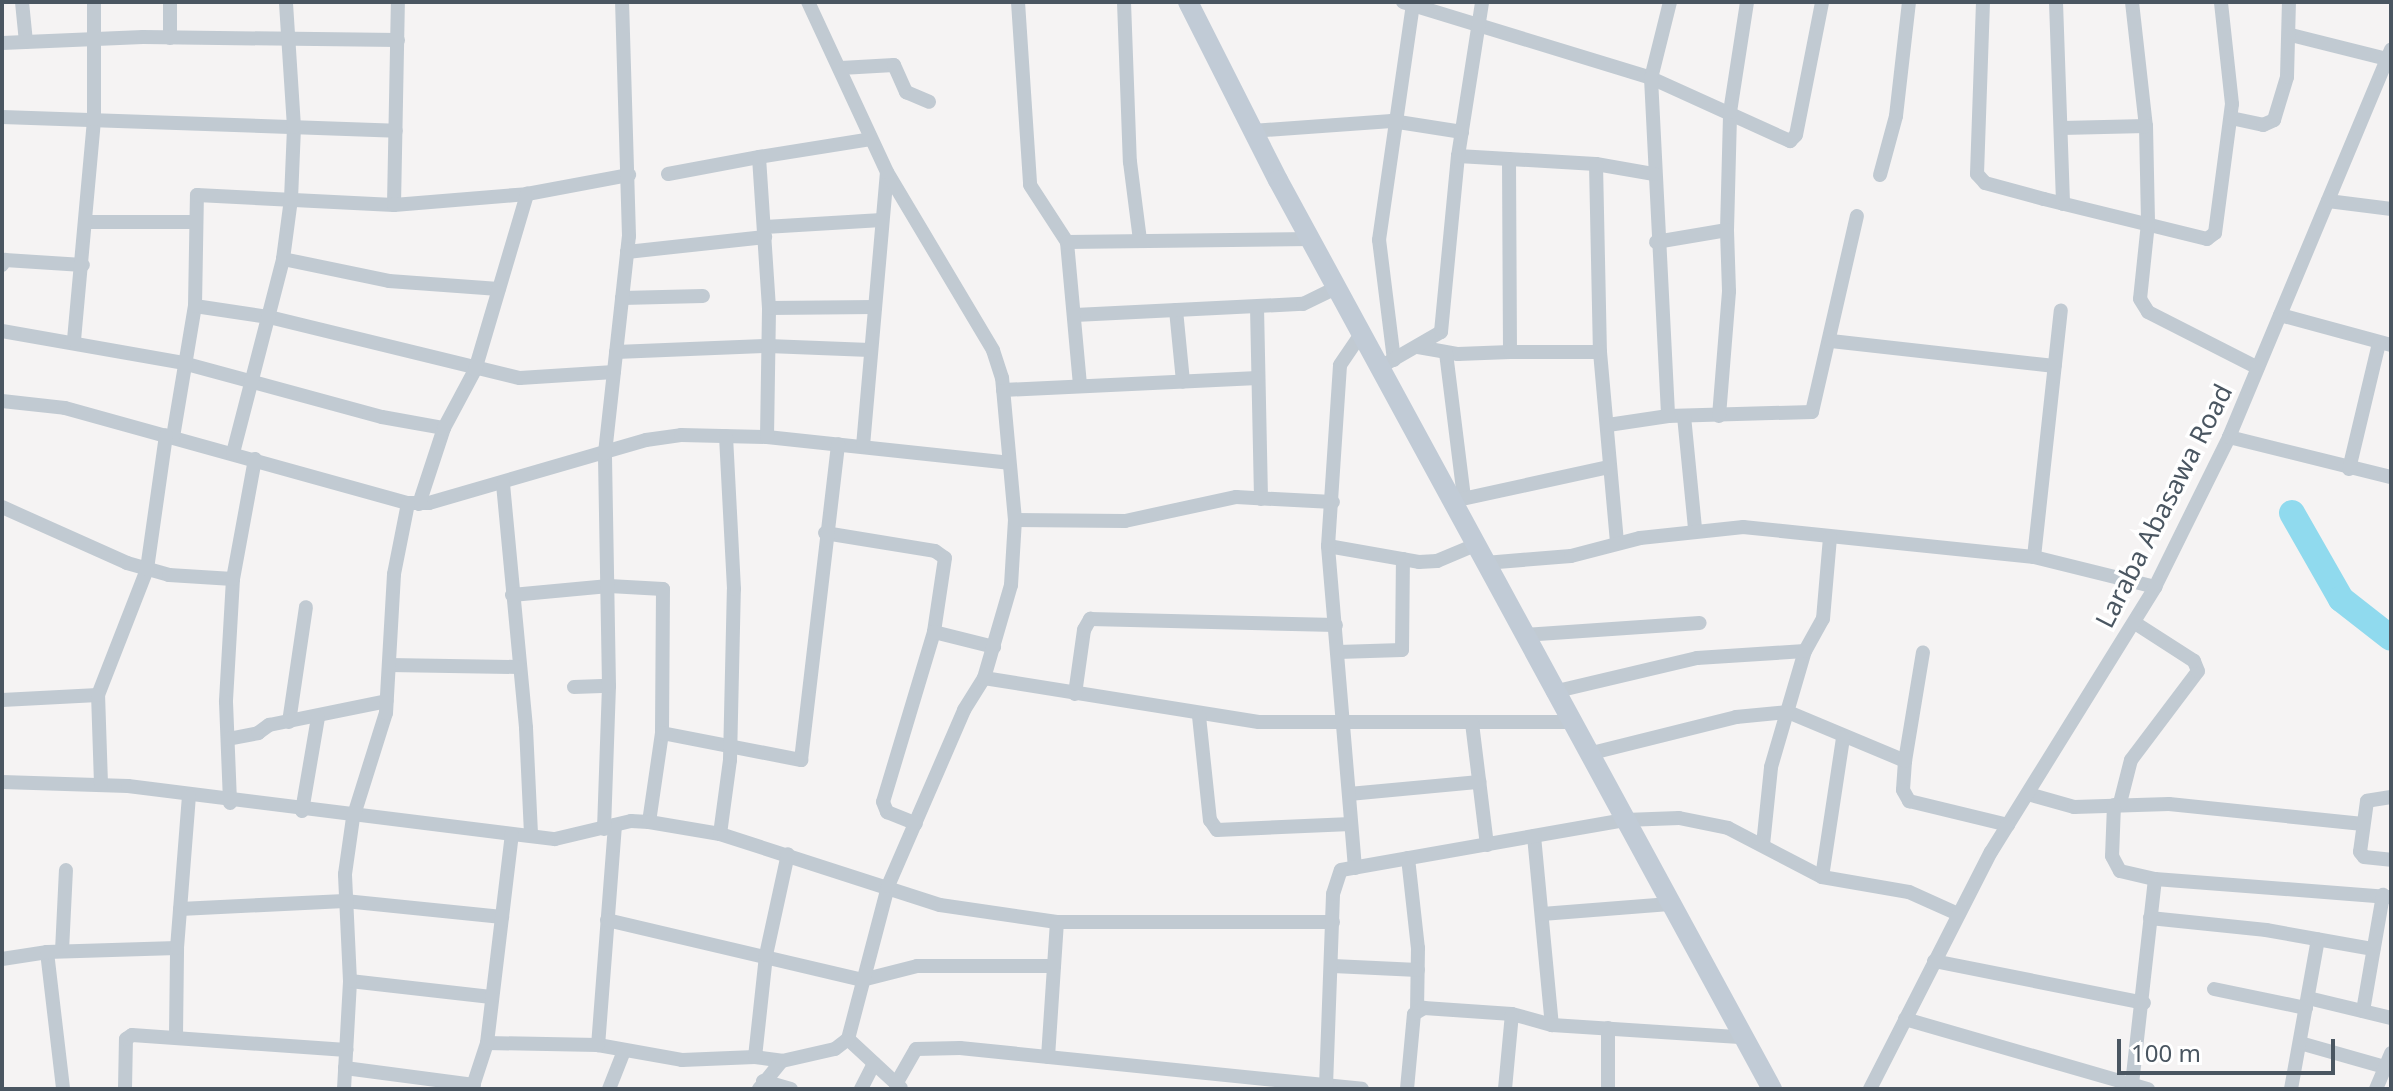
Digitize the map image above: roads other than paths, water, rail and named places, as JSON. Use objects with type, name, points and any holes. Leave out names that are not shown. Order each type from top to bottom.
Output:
[{"type":"street","points":[[22,2],[26,42]]},
{"type":"street","points":[[74,340],[94,119],[97,38],[94,2]]},
{"type":"street","points":[[170,2],[170,38]]},
{"type":"street","points":[[233,453],[283,259],[291,199],[294,127],[286,41],[286,2]]},
{"type":"street","points":[[394,205],[398,2]]},
{"type":"street","points":[[598,1045],[610,827],[605,453],[627,252],[629,175],[622,2]]},
{"type":"street","points":[[487,1043],[598,1045],[682,1060],[755,1057],[782,1061],[835,1049],[848,1039],[862,980],[885,912],[888,886],[964,710],[984,678],[994,647],[1011,585],[1015,520],[1003,390],[993,350],[887,172],[808,2]]},
{"type":"street","points":[[1018,2],[1030,185],[1067,242],[1080,385]]},
{"type":"street","points":[[1124,2],[1130,162],[1140,240]]},
{"type":"street","points":[[1188,2],[1252,131],[1311,239],[1363,331],[1388,363],[1458,499],[1480,554],[1740,1037],[1772,1089]]},
{"type":"street","points":[[1388,363],[1437,337],[1444,323],[1458,156],[1481,25],[1482,2]]},
{"type":"street","points":[[1668,416],[1656,242],[1651,78],[1670,2]]},
{"type":"street","points":[[1719,416],[1729,291],[1730,112],[1747,2]]},
{"type":"street","points":[[1388,363],[1379,240],[1408,3],[1651,78],[1794,140],[1822,2]]},
{"type":"street","points":[[1880,175],[1896,116],[1909,2]]},
{"type":"street","points":[[1983,2],[1982,98],[1973,163],[1985,183],[2212,238],[2231,118],[2221,2]]},
{"type":"street","points":[[2056,2],[2063,204]]},
{"type":"street","points":[[2132,2],[2146,126],[2148,223],[2143,305],[2258,368]]},
{"type":"street","points":[[2231,118],[2263,125],[2274,120],[2287,77],[2291,35],[2289,2]]},
{"type":"street","points":[[2291,35],[2390,56]]},
{"type":"street","points":[[2,43],[97,38],[398,40]]},
{"type":"street","name":"Laraba Abasawa Road","points":[[1870,1089],[1958,914],[2008,825],[2155,587],[2229,437],[2390,56]]},
{"type":"street","points":[[841,68],[894,65],[906,92],[929,102]]},
{"type":"street","points":[[2,117],[396,131]]},
{"type":"street","points":[[1252,131],[1392,121],[1462,132]]},
{"type":"street","points":[[2062,128],[2146,126]]},
{"type":"street","points":[[668,174],[871,139]]},
{"type":"street","points":[[1458,156],[1596,164],[1654,174]]},
{"type":"street","points":[[759,157],[769,308],[767,437]]},
{"type":"street","points":[[1509,159],[1510,352]]},
{"type":"street","points":[[1596,164],[1600,352],[1617,543]]},
{"type":"street","points":[[863,446],[887,172]]},
{"type":"street","points":[[101,784],[98,695],[147,569],[195,306],[195,200],[203,192],[394,205],[527,194],[629,175]]},
{"type":"street","points":[[344,1089],[350,981],[345,901],[353,818],[387,701],[394,574],[414,504],[444,428],[475,370],[527,194]]},
{"type":"street","points":[[2328,201],[2391,209]]},
{"type":"street","points":[[1608,425],[1668,416],[1812,412],[1831,341],[1857,216]]},
{"type":"street","points":[[627,252],[765,232],[882,220]]},
{"type":"street","points":[[87,222],[193,222]]},
{"type":"street","points":[[1656,242],[1727,230]]},
{"type":"street","points":[[1067,242],[1311,239]]},
{"type":"street","points":[[283,259],[389,281],[499,289]]},
{"type":"street","points":[[2,265],[5,260],[83,265]]},
{"type":"street","points":[[1075,315],[1313,302],[1338,287]]},
{"type":"street","points":[[622,298],[703,296]]},
{"type":"street","points":[[195,306],[269,317],[475,370],[520,378],[614,372]]},
{"type":"street","points":[[769,308],[875,307]]},
{"type":"street","points":[[1257,307],[1261,499]]},
{"type":"street","points":[[1176,310],[1183,382]]},
{"type":"street","points":[[2034,557],[2061,310]]},
{"type":"street","points":[[2280,315],[2385,344],[2349,469]]},
{"type":"street","points":[[2,331],[74,340],[183,363],[382,417],[444,428]]},
{"type":"street","points":[[1355,868],[1346,725],[1328,546],[1340,365],[1363,331]]},
{"type":"street","points":[[1831,341],[2055,366]]},
{"type":"street","points":[[616,352],[768,346],[870,350]]},
{"type":"street","points":[[1418,347],[1446,353],[1600,352]]},
{"type":"street","points":[[1446,353],[1458,499]]},
{"type":"street","points":[[1003,390],[1258,378]]},
{"type":"street","points":[[2,401],[65,408],[414,504],[503,484],[646,440],[767,437],[1009,463]]},
{"type":"street","points":[[1684,416],[1695,528]]},
{"type":"street","points":[[720,834],[730,744],[735,529],[726,436]]},
{"type":"street","points":[[2229,437],[2391,477]]},
{"type":"street","points":[[662,733],[730,744],[792,761],[803,757],[825,533],[838,444]]},
{"type":"street","points":[[230,803],[228,739],[233,579],[255,459]]},
{"type":"street","points":[[1458,499],[1609,467]]},
{"type":"street","points":[[503,484],[526,728],[531,836]]},
{"type":"street","points":[[1015,520],[1125,521],[1206,500],[1333,502]]},
{"type":"street","points":[[2,507],[147,569],[233,579]]},
{"type":"street","points":[[1328,546],[1403,559],[1437,561],[1480,554],[1571,556],[1617,543],[1695,528],[1743,527],[2034,557],[2155,587]]},
{"type":"street","points":[[825,533],[940,553],[946,565],[934,632],[883,802],[887,812],[916,824]]},
{"type":"street","points":[[1763,845],[1769,779],[1805,651],[1823,619],[1830,537]]},
{"type":"street","points":[[1338,652],[1402,650],[1403,559]]},
{"type":"street","points":[[512,595],[609,586],[663,589],[662,733],[649,822]]},
{"type":"street","points":[[289,722],[306,607]]},
{"type":"street","points":[[1075,694],[1084,630],[1090,619],[1336,625]]},
{"type":"street","points":[[1523,635],[1700,623]]},
{"type":"street","points":[[2135,623],[2194,661],[2198,671],[2131,760],[2117,804],[2115,866],[2155,879],[2387,896],[2373,949],[2363,1011]]},
{"type":"street","points":[[934,632],[994,647]]},
{"type":"street","points":[[1553,692],[1697,658],[1805,651]]},
{"type":"street","points":[[1923,652],[1903,790],[1909,801],[2008,825]]},
{"type":"street","points":[[389,665],[518,667]]},
{"type":"street","points":[[984,678],[1199,716],[1346,725],[1571,722]]},
{"type":"street","points":[[574,687],[609,686]]},
{"type":"street","points":[[2,700],[98,695]]},
{"type":"street","points":[[228,739],[387,701]]},
{"type":"street","points":[[1588,754],[1736,717],[1788,712],[1843,738],[1905,761]]},
{"type":"street","points":[[1199,716],[1210,820],[1217,830],[1351,824]]},
{"type":"street","points":[[302,811],[318,717]]},
{"type":"street","points":[[1472,723],[1487,845]]},
{"type":"street","points":[[1822,877],[1843,738]]},
{"type":"street","points":[[2,782],[101,784],[353,818],[555,839],[649,822],[720,834],[940,905],[1057,922],[1333,922]]},
{"type":"street","points":[[1349,794],[1479,782]]},
{"type":"street","points":[[2028,794],[2074,807],[2117,804],[2363,824]]},
{"type":"street","points":[[176,1035],[177,948],[189,796]]},
{"type":"street","points":[[2391,797],[2369,797],[2361,855],[2391,860]]},
{"type":"street","points":[[1326,1086],[1336,873],[1625,820],[1701,822],[1763,845],[1822,877],[1909,892],[1958,914]]},
{"type":"street","points":[[345,1068],[473,1087],[487,1043],[512,834]]},
{"type":"street","points":[[1534,836],[1552,1025]]},
{"type":"street","points":[[755,1057],[766,955],[788,854]]},
{"type":"street","points":[[1407,1089],[1417,1009],[1418,970],[1408,858]]},
{"type":"street","points":[[62,951],[66,870]]},
{"type":"street","points":[[2132,1084],[2144,1003],[2155,879]]},
{"type":"street","points":[[180,909],[345,901],[502,917]]},
{"type":"street","points":[[1542,914],[1670,904]]},
{"type":"street","points":[[2150,918],[2373,949]]},
{"type":"street","points":[[607,920],[862,980],[917,966],[1054,966]]},
{"type":"street","points":[[1048,1057],[1057,922]]},
{"type":"street","points":[[2291,1089],[2318,939]]},
{"type":"street","points":[[2,959],[62,951],[177,948]]},
{"type":"street","points":[[47,952],[63,1089]]},
{"type":"street","points":[[1934,961],[2144,1003]]},
{"type":"street","points":[[1333,966],[1418,970]]},
{"type":"street","points":[[350,981],[491,997]]},
{"type":"street","points":[[2214,989],[2391,1018]]},
{"type":"street","points":[[1417,1009],[1512,1014],[1552,1025],[1740,1037]]},
{"type":"street","points":[[1505,1089],[1512,1014]]},
{"type":"street","points":[[1905,1019],[2148,1089]]},
{"type":"street","points":[[1608,1028],[1608,1089]]},
{"type":"street","points":[[121,1088],[126,1039],[176,1035],[346,1050]]},
{"type":"street","points":[[848,1039],[900,1086],[916,1049],[1048,1057],[1362,1089]]},
{"type":"street","points":[[2300,1043],[2388,1060],[2376,1089]]},
{"type":"street","points":[[609,1089],[624,1051]]},
{"type":"street","points":[[761,1085],[782,1061]]},
{"type":"street","points":[[861,1089],[874,1063]]},
{"type":"street","points":[[761,1085],[791,1089]]},
{"type":"waterway","points":[[2292,513],[2341,599],[2391,638]]}]
